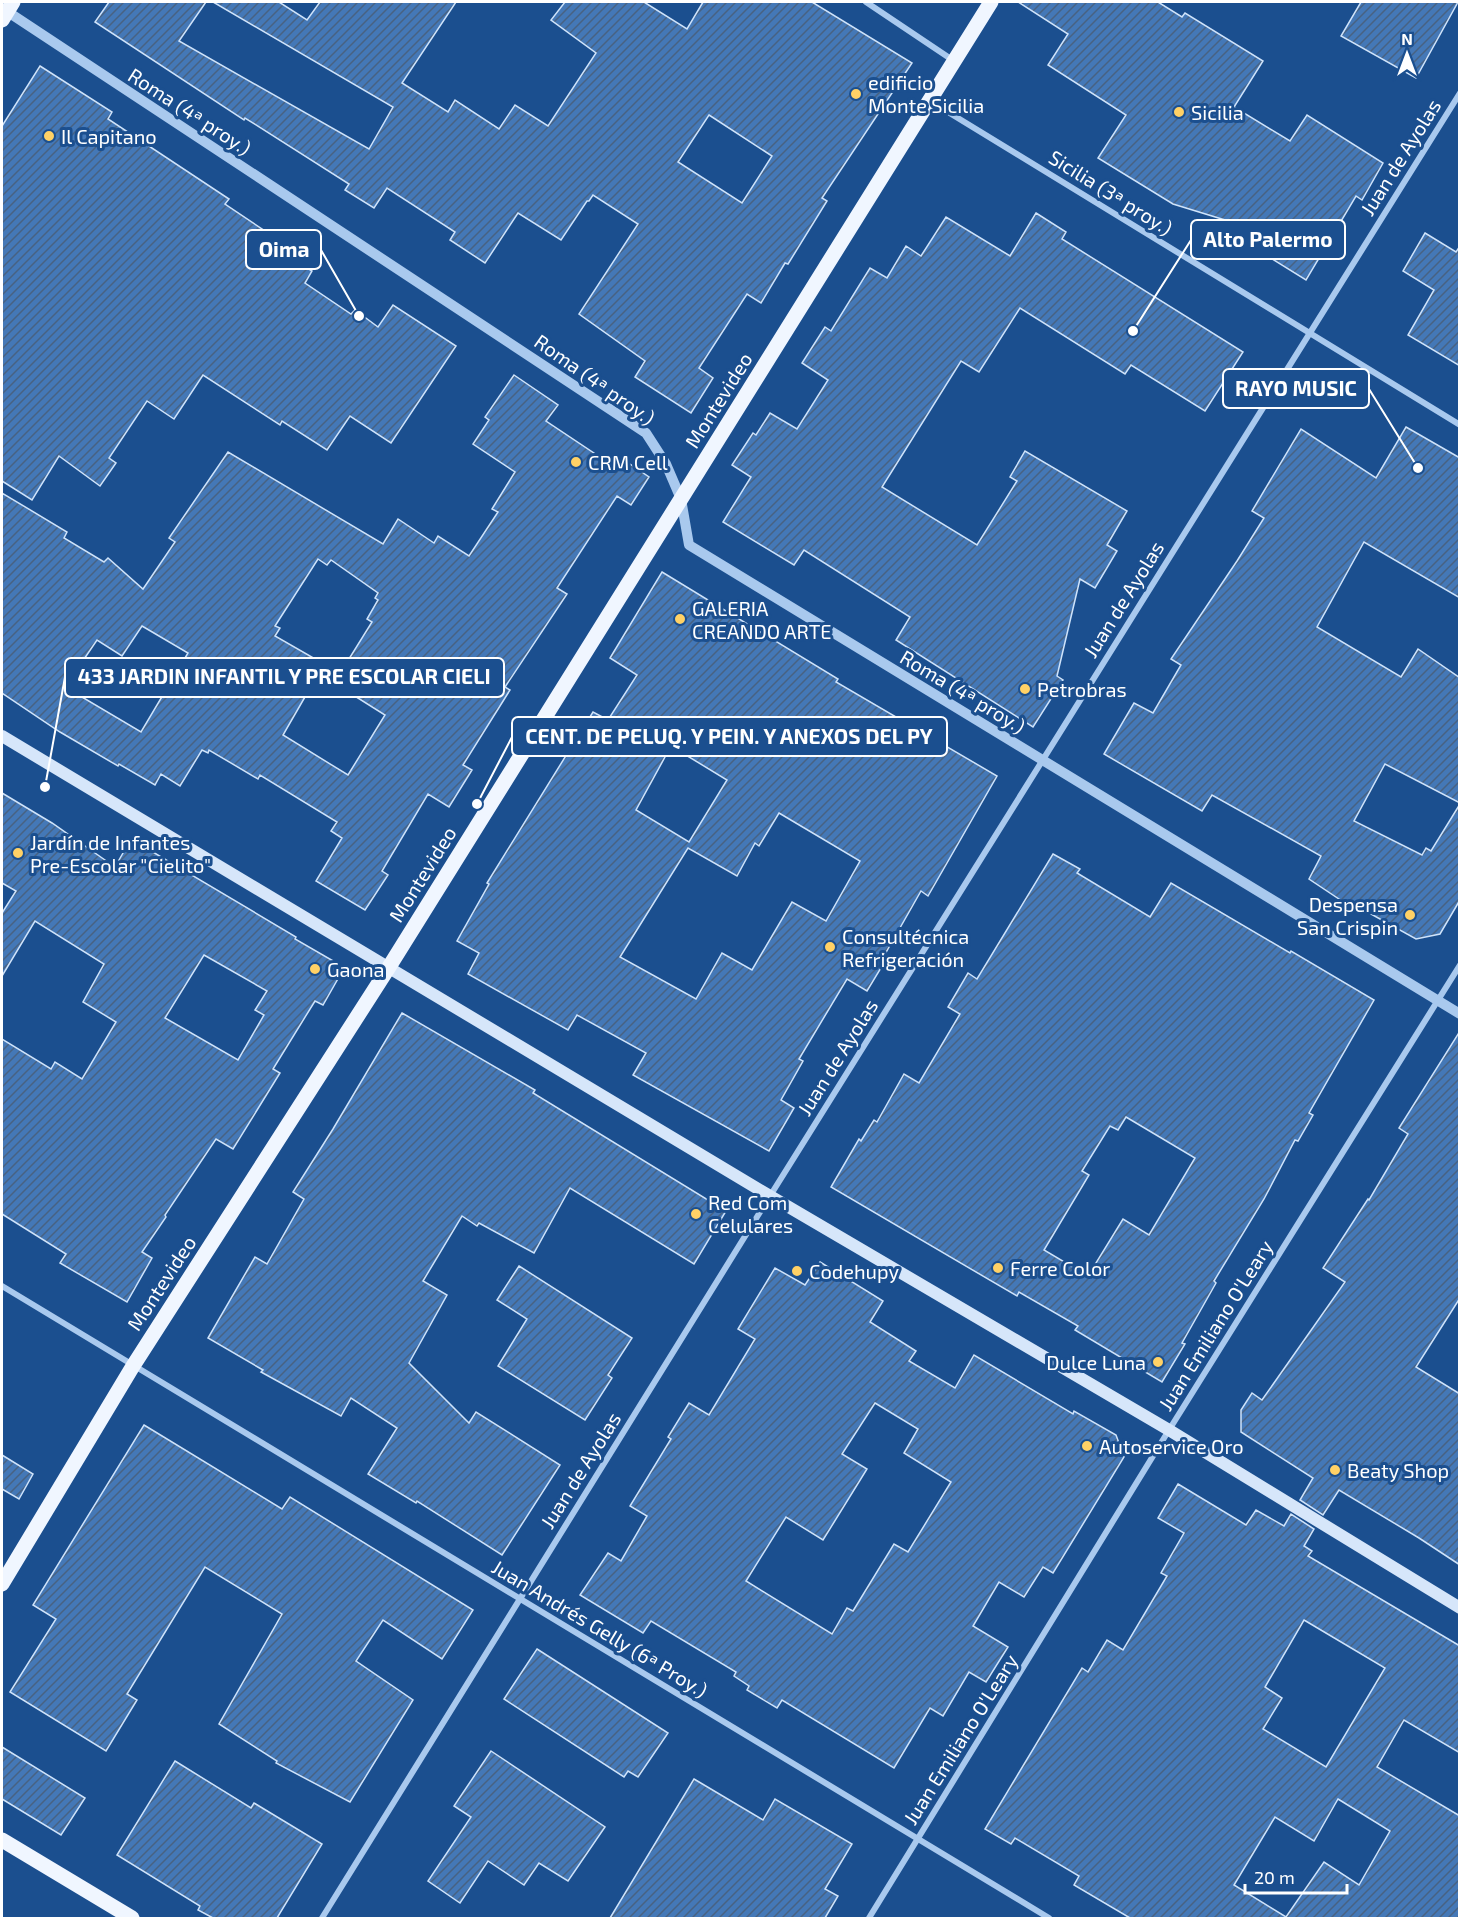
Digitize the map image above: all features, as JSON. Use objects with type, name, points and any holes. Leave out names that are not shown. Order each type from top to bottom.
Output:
[{"type":"main road","name":"Montevideo","points":[[2,1584],[133,1366],[389,967],[991,2]]},
{"type":"main road","points":[[2,736],[770,1196],[1169,1430],[1460,1608]]},
{"type":"main road","points":[[2,1840],[132,1918]]},
{"type":"street","points":[[866,2],[954,61]]},
{"type":"street","name":"Roma (4ª proy.)","points":[[6,10],[646,433],[666,464],[681,499],[689,545],[1460,1014]]},
{"type":"street","name":"Juan de Ayolas","points":[[322,1918],[770,1196],[1460,93]]},
{"type":"street","name":"Sicilia (3ª proy.)","points":[[929,101],[1460,425]]},
{"type":"street","name":"Juan Emiliano O'Leary","points":[[869,1918],[1169,1430],[1460,965]]},
{"type":"street","name":"Juan Andrés Gelly (6ª Proy.)","points":[[2,1286],[1049,1918]]},
{"type":"building","points":[[109,2],[206,2],[179,41],[369,149],[393,107],[213,2],[279,2],[307,20],[320,2],[456,2],[402,83],[448,112],[455,100],[499,129],[515,105],[548,126],[596,53],[551,20],[565,2],[644,2],[687,29],[703,2],[812,2],[912,63],[822,198],[827,201],[761,303],[747,294],[699,368],[713,378],[691,413],[635,377],[645,361],[579,314],[638,224],[593,195],[561,240],[518,213],[485,263],[450,240],[455,232],[387,188],[374,208],[345,190],[349,184],[245,118],[244,120],[95,22]],"holes":[[[709,115],[772,156],[742,203],[678,162]]]},
{"type":"building","points":[[1018,2],[1158,2],[1182,17],[1185,13],[1263,61],[1234,107],[1290,141],[1307,115],[1383,163],[1362,200],[1356,196],[1306,280],[1232,234],[1238,224],[1173,204],[1098,158],[1126,115],[1048,65],[1068,34]]},
{"type":"building","points":[[1361,2],[1458,2],[1416,78],[1341,36]]},
{"type":"building","points":[[40,66],[112,112],[108,119],[229,199],[225,204],[274,237],[270,244],[312,271],[305,283],[351,314],[355,310],[378,327],[393,305],[456,346],[391,443],[350,416],[327,450],[282,421],[280,425],[203,375],[174,419],[147,401],[109,458],[116,463],[100,486],[59,456],[32,500],[2,481],[2,126]]},
{"type":"building","points":[[1036,213],[1066,232],[1062,239],[1243,352],[1205,411],[1131,365],[1125,374],[1020,308],[979,372],[961,361],[882,487],[977,545],[1017,481],[1010,477],[1025,451],[1127,511],[1107,545],[1117,551],[1095,588],[1080,579],[1057,676],[1063,680],[1033,727],[896,640],[910,617],[804,550],[794,565],[723,522],[751,477],[732,465],[753,433],[756,435],[770,413],[797,429],[828,380],[802,363],[825,327],[831,331],[870,268],[887,278],[906,246],[921,256],[946,217],[1010,256]]},
{"type":"building","points":[[1425,233],[1456,252],[1460,246],[1460,366],[1408,335],[1434,290],[1403,271]]},
{"type":"building","points":[[514,375],[558,405],[546,421],[618,469],[624,460],[649,477],[631,505],[617,496],[557,588],[567,594],[505,687],[510,690],[463,765],[472,770],[449,807],[428,794],[382,871],[388,875],[365,910],[316,881],[342,838],[331,831],[337,822],[260,775],[258,779],[209,750],[208,753],[202,750],[180,786],[161,774],[155,785],[60,732],[2,693],[2,493],[67,532],[64,538],[104,562],[108,558],[143,589],[175,542],[169,538],[228,452],[383,544],[398,519],[434,543],[438,536],[469,556],[498,512],[492,509],[515,472],[473,444],[489,420],[485,417]],"holes":[[[318,559],[327,565],[331,560],[378,593],[375,598],[378,600],[367,619],[372,622],[334,683],[385,715],[348,775],[283,735],[324,664],[275,636],[280,628],[275,626]],[[142,626],[188,653],[141,732],[65,687],[97,640],[122,656]]]},
{"type":"building","points":[[1406,427],[1460,458],[1460,598],[1364,542],[1317,627],[1401,677],[1418,649],[1460,678],[1460,803],[1385,764],[1354,821],[1422,855],[1426,848],[1431,851],[1460,804],[1460,900],[1440,934],[1416,939],[1353,904],[1351,907],[1309,879],[1321,856],[1212,795],[1202,811],[1104,754],[1134,703],[1153,713],[1181,665],[1171,659],[1264,518],[1252,511],[1301,429],[1376,478]]},
{"type":"building","points":[[662,572],[838,679],[836,682],[997,776],[928,896],[921,891],[884,956],[887,958],[867,991],[847,979],[799,1059],[803,1061],[781,1100],[794,1108],[769,1151],[633,1075],[646,1053],[577,1015],[568,1030],[468,974],[479,953],[457,941],[489,884],[487,883],[593,712],[608,720],[637,675],[610,658]],"holes":[[[671,746],[727,780],[689,842],[636,810]],[[779,813],[860,861],[826,921],[792,902],[752,970],[722,953],[696,999],[620,957],[688,848],[737,876],[755,843],[759,846]]]},
{"type":"building","points":[[2,793],[52,823],[115,867],[131,839],[335,962],[339,977],[323,1005],[315,1001],[273,1069],[280,1073],[233,1149],[216,1139],[142,1252],[152,1258],[127,1302],[60,1263],[66,1254],[2,1214],[2,1039],[51,1069],[55,1062],[82,1079],[116,1022],[83,1002],[104,964],[35,921],[2,976],[2,913],[16,891],[2,883]],"holes":[[[204,955],[267,991],[255,1010],[264,1015],[238,1060],[165,1018]]]},
{"type":"building","points":[[1053,854],[1080,869],[1077,873],[1150,917],[1171,883],[1374,1000],[1309,1113],[1313,1115],[1298,1141],[1295,1140],[1264,1199],[1214,1281],[1216,1283],[1182,1343],[1185,1344],[1162,1382],[1075,1330],[1078,1326],[1019,1292],[1017,1296],[831,1187],[859,1139],[861,1141],[874,1120],[877,1122],[904,1074],[919,1083],[960,1014],[948,1007],[968,973],[977,979]],"holes":[[[1126,1117],[1195,1158],[1149,1235],[1123,1219],[1088,1276],[1044,1250],[1089,1175],[1082,1171],[1110,1126],[1118,1130]]]},
{"type":"building","points":[[402,1013],[535,1090],[533,1093],[726,1211],[694,1264],[570,1188],[534,1253],[479,1223],[477,1226],[462,1216],[423,1281],[447,1295],[409,1363],[469,1423],[476,1412],[560,1465],[502,1555],[417,1501],[416,1503],[368,1474],[397,1428],[351,1398],[341,1416],[261,1372],[263,1370],[208,1338],[255,1257],[267,1264],[304,1199],[293,1192]]},
{"type":"building","points":[[1460,1031],[1460,1298],[1416,1367],[1460,1394],[1460,1565],[1339,1490],[1323,1515],[1300,1500],[1313,1478],[1241,1432],[1241,1410],[1252,1393],[1262,1400],[1345,1282],[1323,1268],[1369,1200],[1408,1134],[1399,1128]]},
{"type":"building","points":[[820,1262],[883,1301],[870,1322],[916,1351],[909,1361],[955,1388],[974,1355],[1073,1414],[1074,1411],[1116,1435],[1124,1457],[1053,1573],[1043,1567],[1024,1597],[999,1582],[973,1626],[1008,1647],[986,1682],[969,1672],[943,1716],[930,1708],[894,1768],[782,1700],[777,1708],[747,1690],[749,1686],[734,1676],[736,1672],[651,1621],[643,1633],[580,1595],[608,1553],[621,1561],[647,1516],[630,1506],[671,1439],[668,1437],[689,1403],[709,1415],[755,1339],[738,1329],[775,1268],[805,1285]],"holes":[[[875,1403],[918,1429],[904,1453],[951,1482],[908,1552],[894,1544],[853,1611],[847,1608],[832,1634],[746,1581],[786,1517],[823,1540],[867,1469],[842,1454]]]},
{"type":"building","points":[[519,1266],[632,1338],[608,1375],[612,1378],[585,1420],[498,1366],[527,1319],[497,1300]]},
{"type":"building","points":[[144,1425],[282,1509],[290,1497],[473,1610],[442,1659],[383,1620],[356,1661],[413,1700],[350,1802],[276,1763],[277,1761],[219,1724],[282,1614],[205,1567],[127,1694],[137,1700],[106,1751],[10,1692],[56,1619],[33,1605]]},
{"type":"building","points":[[2,1455],[33,1474],[19,1499],[2,1489]]},
{"type":"building","points":[[1178,1484],[1246,1525],[1256,1510],[1284,1526],[1291,1514],[1314,1529],[1304,1546],[1312,1551],[1308,1556],[1460,1646],[1460,1753],[1404,1720],[1377,1767],[1460,1816],[1460,1918],[1130,1918],[1074,1885],[1079,1876],[1015,1838],[1011,1844],[985,1829],[1082,1668],[1088,1672],[1107,1640],[1123,1650],[1167,1576],[1161,1573],[1184,1533],[1158,1518]],"holes":[[[1304,1620],[1385,1668],[1326,1767],[1263,1729],[1282,1698],[1265,1687]],[[1338,1799],[1390,1831],[1359,1885],[1324,1862],[1286,1917],[1234,1885],[1275,1817],[1314,1841]]]},
{"type":"building","points":[[537,1649],[668,1733],[638,1777],[628,1771],[624,1777],[504,1699]]},
{"type":"building","points":[[2,1747],[85,1798],[61,1835],[2,1799]]},
{"type":"building","points":[[491,1751],[605,1827],[568,1881],[539,1863],[524,1885],[488,1861],[460,1903],[428,1881],[471,1817],[454,1806]]},
{"type":"building","points":[[175,1761],[251,1808],[254,1803],[322,1844],[277,1918],[213,1918],[198,1910],[200,1906],[117,1855]]},
{"type":"building","points":[[694,1779],[763,1820],[775,1799],[852,1844],[825,1889],[838,1896],[825,1918],[610,1918]]},
{"type":"place","name":"edificio Monte Sicilia","points":[[856,94]]},
{"type":"place","name":"Sicilia","points":[[1179,112]]},
{"type":"place","name":"Il Capitano","points":[[49,136]]},
{"type":"place","name":"Oima","points":[[359,316]]},
{"type":"place","name":"Alto Palermo","points":[[1133,331]]},
{"type":"place","name":"CRM Cell","points":[[576,462]]},
{"type":"place","name":"RAYO MUSIC","points":[[1418,468]]},
{"type":"place","name":"GALERIA CREANDO ARTE","points":[[680,619]]},
{"type":"place","name":"Petrobras","points":[[1025,689]]},
{"type":"place","name":"433 JARDIN INFANTIL Y PRE ESCOLAR CIELI","points":[[45,787]]},
{"type":"place","name":"CENT. DE PELUQ. Y PEIN. Y ANEXOS DEL PY","points":[[477,804]]},
{"type":"place","name":"Jardín de Infantes Pre-Escolar \"Cielito\"","points":[[18,853]]},
{"type":"place","name":"Despensa San Crispin","points":[[1410,915]]},
{"type":"place","name":"Consultécnica Refrigeración","points":[[830,947]]},
{"type":"place","name":"Gaona","points":[[315,969]]},
{"type":"place","name":"Red Com Celulares","points":[[696,1214]]},
{"type":"place","name":"Ferre Color","points":[[998,1268]]},
{"type":"place","name":"Codehupy","points":[[797,1271]]},
{"type":"place","name":"Dulce Luna","points":[[1158,1362]]},
{"type":"place","name":"Autoservice Oro","points":[[1087,1446]]},
{"type":"place","name":"Beaty Shop","points":[[1335,1470]]}]
